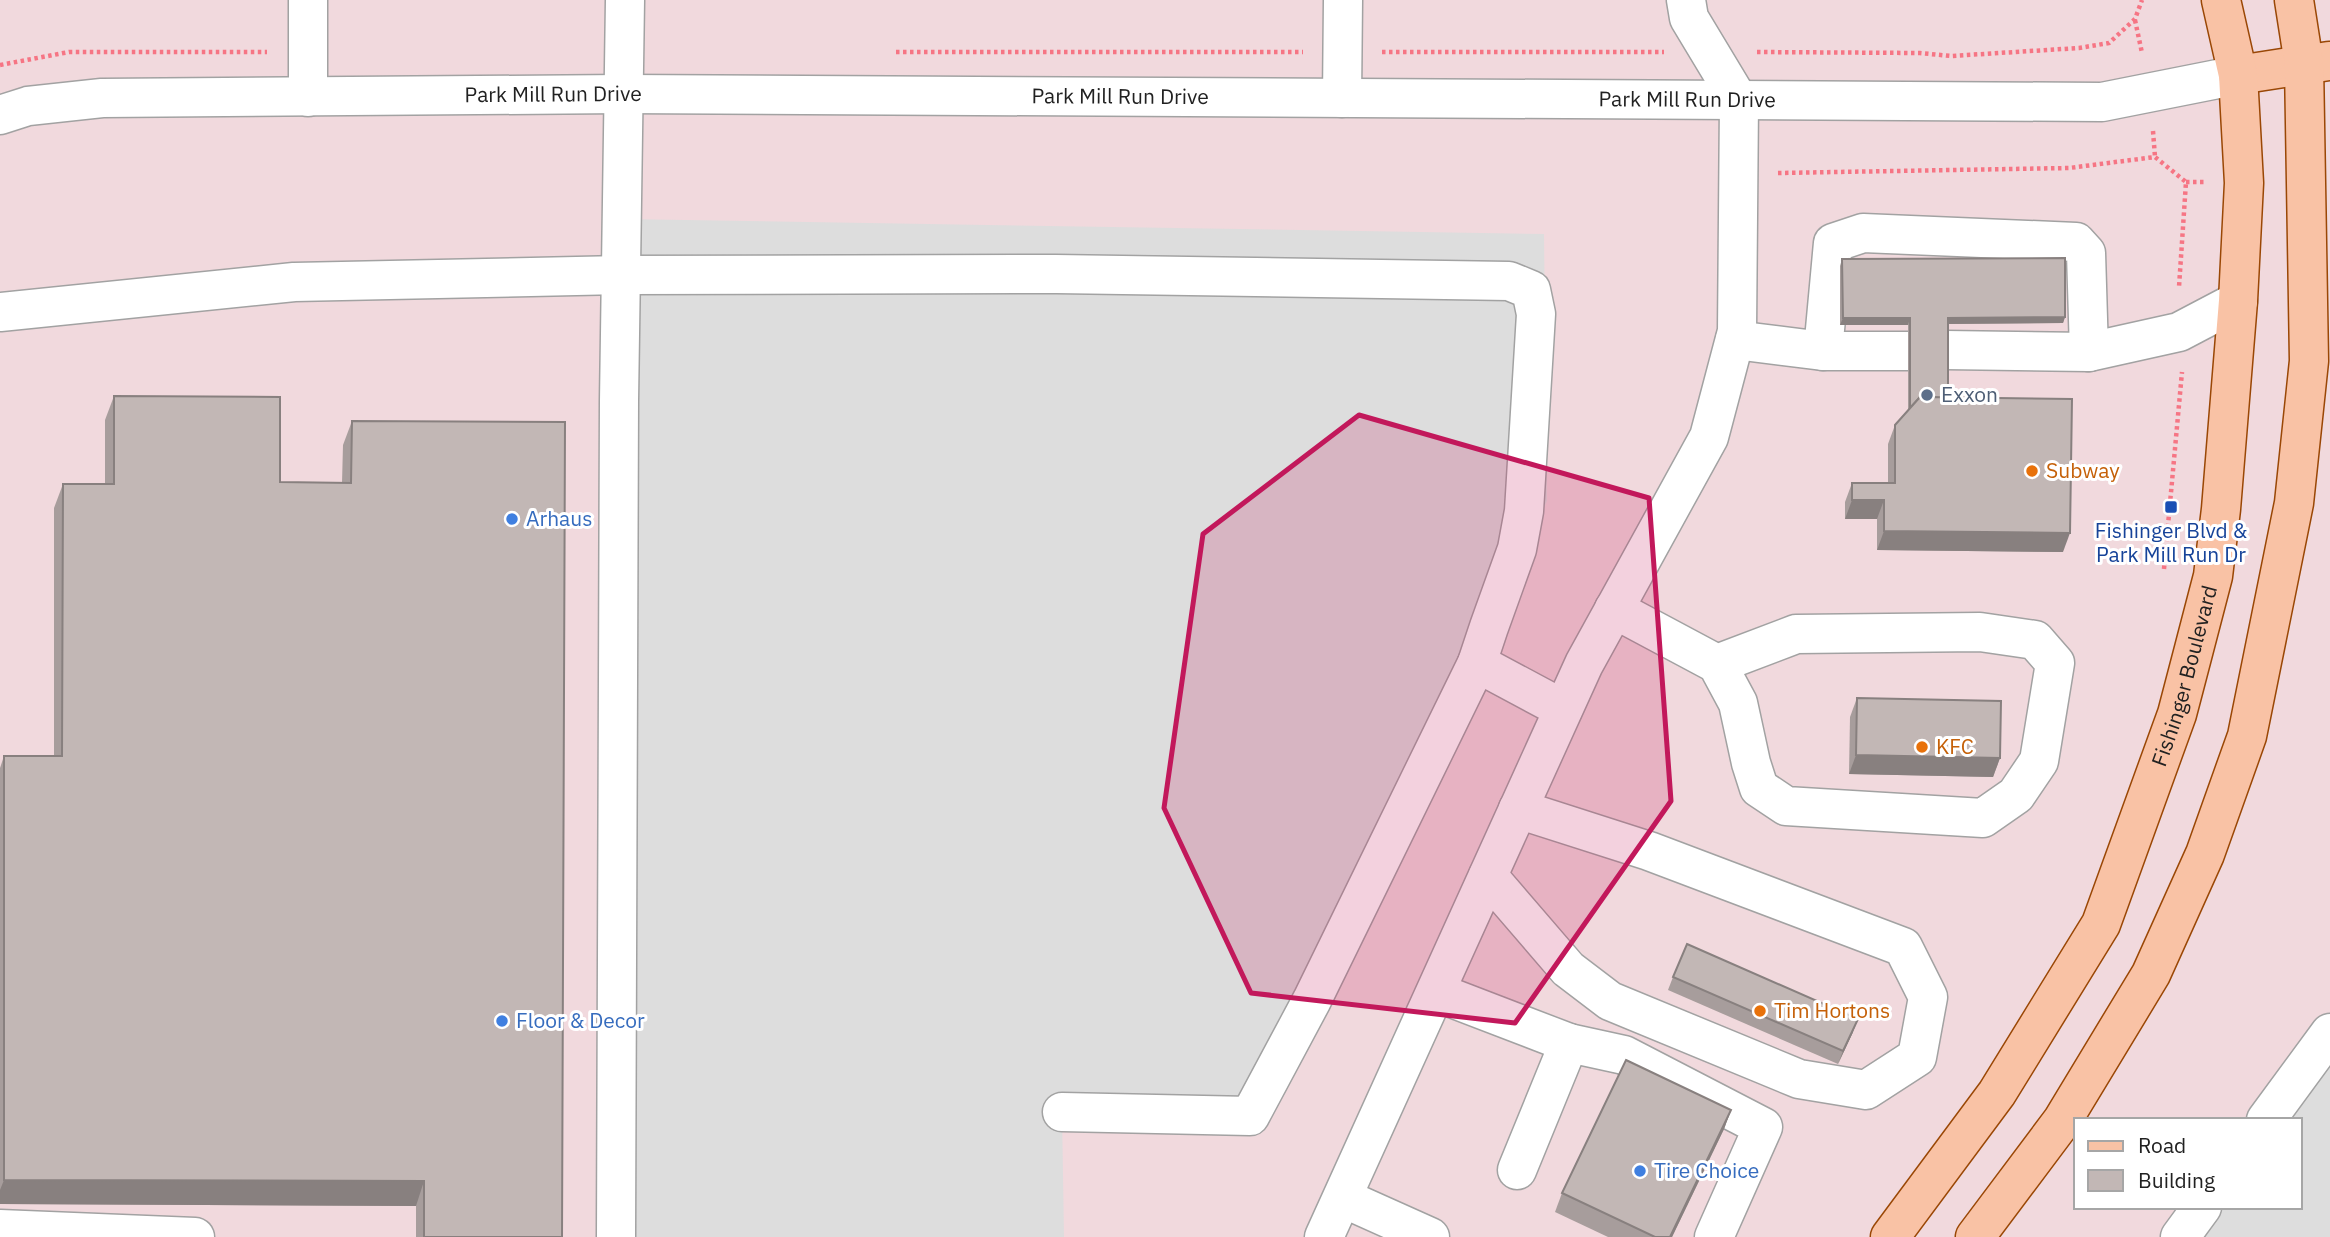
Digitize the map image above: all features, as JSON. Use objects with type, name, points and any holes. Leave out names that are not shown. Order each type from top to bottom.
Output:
[{"type":"main road","name":"Fishinger Boulevard","points":[[1890,1237],[1997,1093],[2101,924],[2177,714],[2213,576],[2238,302],[2244,183],[2238,75],[2221,0]]},
{"type":"main road","points":[[1975,1237],[2062,1121],[2151,974],[2206,854],[2247,736],[2294,503],[2309,361],[2317,62],[2294,0]]},
{"type":"main road","points":[[2238,75],[2317,62]]},
{"type":"street","points":[[308,0],[308,97]]},
{"type":"street","points":[[616,1237],[619,414],[625,0]]},
{"type":"street","points":[[1342,98],[1343,0]]},
{"type":"street","points":[[1324,1237],[1584,664],[1709,438],[1737,331],[1739,101],[1689,18],[1686,0]]},
{"type":"street","name":"Park Mill Run Drive","points":[[0,115],[28,106],[102,98],[623,94],[2102,102],[2238,75]]},
{"type":"street","points":[[1823,351],[1833,243],[1863,233],[2076,242],[2086,253],[2089,352]]},
{"type":"street","points":[[0,312],[294,282],[622,275],[1056,274],[1509,281],[1531,290],[1536,314],[1524,511],[1517,549],[1477,663],[1312,1000],[1250,1116],[1062,1112]]},
{"type":"street","points":[[1946,350],[2089,352],[2179,332],[2238,302]]},
{"type":"street","points":[[1735,340],[1823,351],[1908,351]]},
{"type":"street","points":[[1614,609],[1717,664],[1738,703],[1759,788],[1786,806],[1983,818],[2016,795],[2039,761],[2055,663],[2035,640],[1980,632],[1796,634],[1717,664]]},
{"type":"street","points":[[1477,663],[1563,709]]},
{"type":"street","points":[[1488,876],[1568,969],[1610,1001],[1799,1079],[1867,1090],[1917,1057],[1928,997],[1903,947],[1649,851],[1518,809]]},
{"type":"street","points":[[1436,992],[1569,1043],[1624,1055],[1763,1127],[1714,1237]]},
{"type":"street","points":[[2267,1118],[2330,1032]]},
{"type":"street","points":[[1517,1170],[1569,1043]]},
{"type":"street","points":[[1343,1198],[1430,1237]]},
{"type":"street","points":[[2180,1237],[2201,1209]]},
{"type":"street","points":[[0,1228],[75,1235],[195,1237]]},
{"type":"path","points":[[886,52],[1709,52],[1951,55],[2079,48],[2109,43],[2135,19],[2142,0]]},
{"type":"path","points":[[0,65],[69,52],[309,53]]},
{"type":"highlighted area","points":[[1359,415],[1649,498],[1671,801],[1515,1023],[1251,993],[1164,808],[1203,534]]},
{"type":"shaded area","points":[[0,0],[2330,0],[2330,1237],[0,1237]]},
{"type":"shaded area","points":[[622,219],[1544,234],[1547,501],[1269,1117],[1062,1112],[1064,1237],[616,1237]]},
{"type":"shaded area","points":[[2330,1033],[2330,1237],[2180,1237],[2201,1209],[2302,1209],[2302,1118],[2267,1118]]},
{"type":"building","name":"Exxon","points":[[2065,258],[2065,317],[1948,318],[1948,398],[1920,397],[1910,408],[1910,318],[1843,318],[1842,259]]},
{"type":"building","points":[[114,396],[280,397],[280,482],[351,483],[352,421],[565,422],[562,1237],[424,1237],[424,1181],[4,1180],[4,756],[62,756],[63,484],[114,484]]},
{"type":"building","points":[[1920,397],[2072,399],[2070,533],[1884,531],[1884,500],[1852,500],[1852,483],[1895,483],[1895,425]]},
{"type":"building","name":"KFC","points":[[1857,698],[2001,701],[2000,758],[1856,755]]},
{"type":"building","points":[[1687,944],[1858,1019],[1843,1051],[1673,977]]},
{"type":"building","name":"Tire Choice","points":[[1626,1060],[1731,1110],[1670,1237],[1655,1237],[1562,1193]]},
{"type":"place","name":"Exxon","points":[[1927,395]]},
{"type":"place","name":"Subway","points":[[2032,471]]},
{"type":"place","name":"Fishinger Blvd & Park Mill Run Dr","points":[[2171,507]]},
{"type":"place","name":"Arhaus","points":[[512,519]]},
{"type":"place","name":"KFC","points":[[1922,747]]},
{"type":"place","name":"Tim Hortons","points":[[1760,1011]]},
{"type":"place","name":"Floor & Decor","points":[[502,1021]]},
{"type":"place","name":"Tire Choice","points":[[1640,1171]]}]
